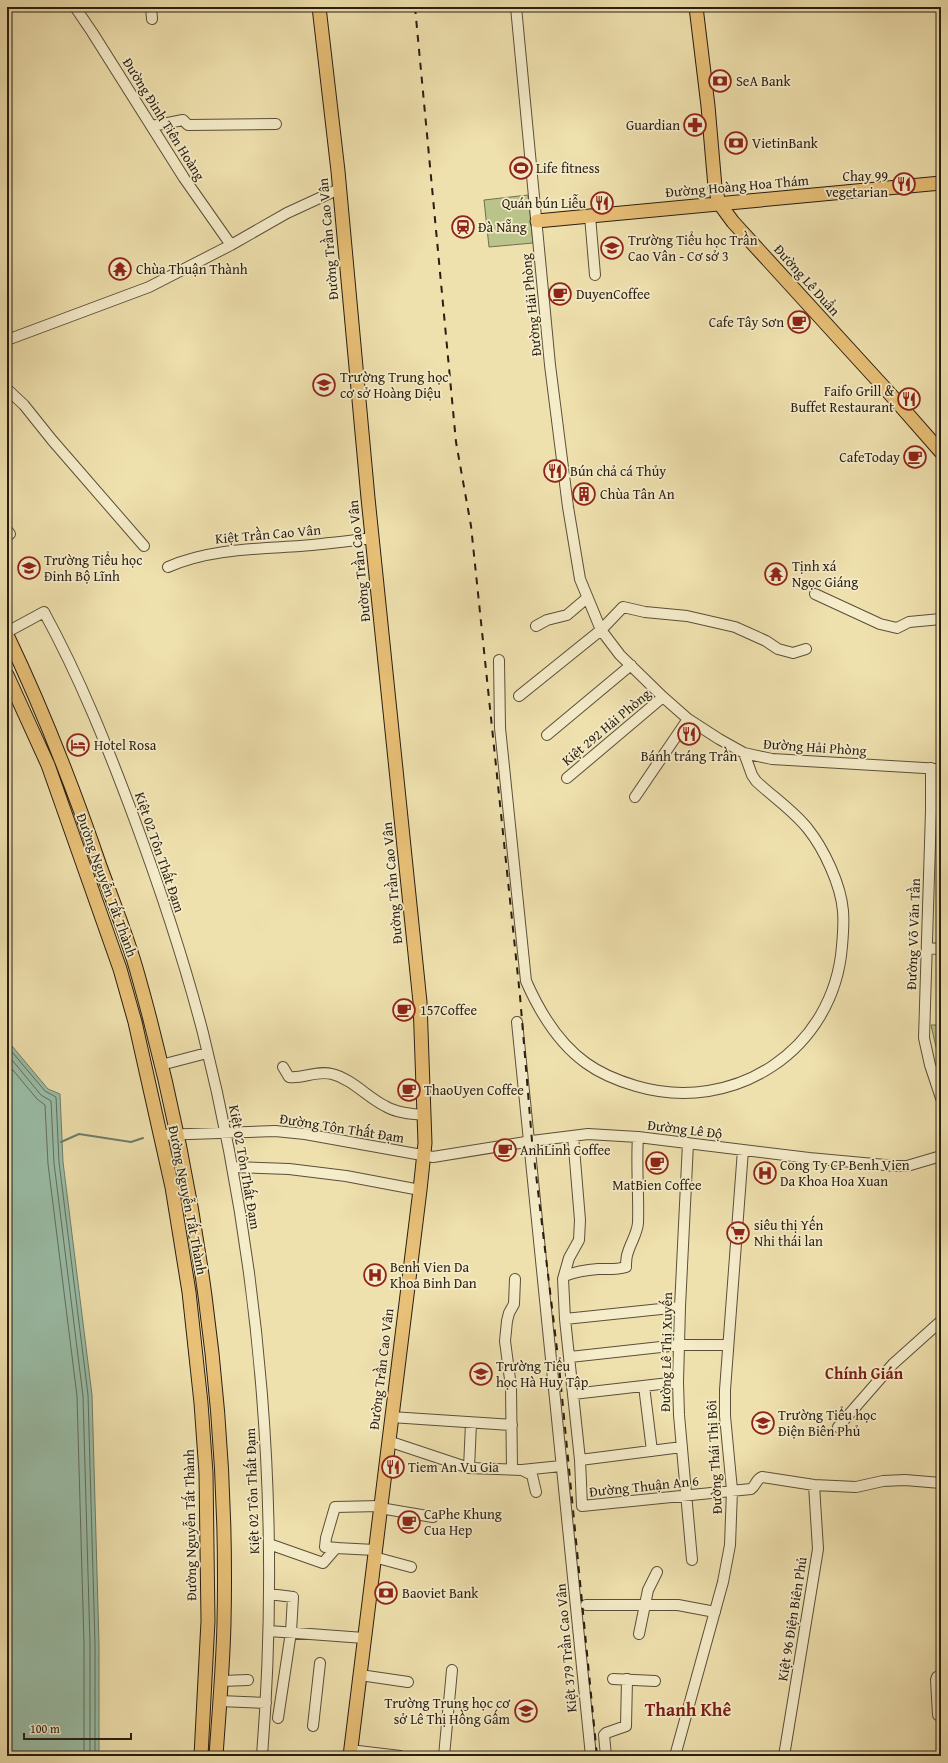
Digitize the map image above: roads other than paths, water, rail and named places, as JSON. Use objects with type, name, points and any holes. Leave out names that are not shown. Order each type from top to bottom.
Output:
[{"type":"main road","name":"Đường Trần Cao Vân","points":[[318,7],[339,190],[420,1002],[424,1115],[424,1155],[420,1190],[350,1753]]},
{"type":"main road","name":"Đường Lê Duẩn","points":[[696,7],[708,106],[715,187],[719,203],[738,228],[891,395],[941,452]]},
{"type":"main road","name":"Đường Hoàng Hoa Thám","points":[[537,221],[941,182]]},
{"type":"main road","name":"Đường Nguyễn Tất Thành","points":[[7,633],[76,795],[138,974],[178,1134],[204,1290],[216,1402],[222,1496],[224,1621],[216,1756]]},
{"type":"main road","name":"Đường Nguyễn Tất Thành","points":[[7,675],[48,765],[120,969],[134,1022],[172,1187],[189,1292],[201,1403],[206,1473],[208,1621],[201,1756]]},
{"type":"main road","points":[[85,872],[100,865]]},
{"type":"main road","points":[[201,1403],[216,1402]]},
{"type":"main road","points":[[208,1621],[224,1621]]},
{"type":"street","name":"Đường Đinh Tiên Hoàng","points":[[75,7],[184,178],[231,245]]},
{"type":"street","points":[[151,7],[152,20]]},
{"type":"street","name":"Đường Hải Phòng","points":[[516,7],[550,364],[568,507],[580,579],[601,630],[620,655],[688,719],[744,753],[772,759],[936,768]]},
{"type":"street","points":[[152,126],[183,120],[188,125],[276,124]]},
{"type":"street","points":[[7,340],[149,287],[231,245],[287,213],[339,190]]},
{"type":"street","points":[[590,216],[595,275]]},
{"type":"street","points":[[7,389],[24,405],[52,440],[144,546]]},
{"type":"street","name":"Kiệt Trần Cao Vân","points":[[168,567],[183,560],[206,554],[318,545],[373,538]]},
{"type":"street","points":[[814,594],[880,624],[897,628],[909,622],[941,619]]},
{"type":"street","points":[[536,626],[547,620],[567,615],[587,598]]},
{"type":"street","points":[[519,696],[601,630],[623,607],[652,613],[687,616],[735,627],[766,641],[778,649],[793,653],[806,649]]},
{"type":"street","name":"Kiệt 02 Tôn Thất Đạm","points":[[7,633],[44,612],[63,646],[106,745],[141,837],[166,910],[207,1053],[226,1132],[249,1279],[259,1370],[268,1496],[269,1631],[262,1756]]},
{"type":"street","points":[[499,660],[500,728],[526,981],[546,1021],[563,1041],[585,1063],[619,1081],[649,1090],[680,1094],[707,1092],[740,1083],[772,1067],[785,1056],[814,1025],[831,994],[838,968],[843,926],[842,903],[832,872],[818,844],[808,829],[756,781],[744,753]]},
{"type":"street","points":[[548,735],[631,665]]},
{"type":"street","name":"Kiệt 292 Hải Phòng","points":[[568,778],[663,697]]},
{"type":"street","points":[[634,797],[688,719]]},
{"type":"street","name":"Đường Võ Văn Tần","points":[[936,768],[924,1038],[930,1065],[941,1098]]},
{"type":"street","points":[[927,948],[941,949]]},
{"type":"street","name":"Kiệt 379 Trần Cao Vân","points":[[517,1022],[591,1756]]},
{"type":"street","points":[[161,1065],[207,1053]]},
{"type":"street","points":[[283,1067],[289,1077],[296,1078],[322,1073],[333,1074],[385,1106],[398,1112],[424,1115]]},
{"type":"street","name":"Đường Tôn Thất Đạm","points":[[160,1135],[275,1131],[305,1134],[424,1155]]},
{"type":"street","name":"Đường Lê Độ","points":[[424,1155],[433,1157],[529,1141],[588,1134],[638,1137],[688,1144],[896,1166],[907,1166],[941,1156]]},
{"type":"street","points":[[573,1136],[580,1220],[579,1240],[570,1258],[564,1276],[565,1319],[580,1460],[682,1447]]},
{"type":"street","points":[[564,1276],[579,1271],[598,1269],[616,1270],[626,1267],[627,1253],[636,1235],[638,1224],[638,1137]]},
{"type":"street","name":"Đường Lê Thị Xuyến","points":[[688,1144],[680,1307],[678,1415],[692,1560]]},
{"type":"street","name":"Đường Thái Thị Bôi","points":[[675,1756],[715,1612],[730,1545],[732,1490],[725,1416],[725,1390],[742,1150]]},
{"type":"street","points":[[232,1168],[289,1169],[346,1176],[420,1190]]},
{"type":"street","points":[[515,1279],[514,1304],[507,1321],[505,1341],[511,1387],[512,1425],[517,1470]]},
{"type":"street","points":[[565,1319],[680,1307]]},
{"type":"street","points":[[838,1427],[893,1364],[941,1321]]},
{"type":"street","points":[[570,1357],[679,1345],[728,1345]]},
{"type":"street","points":[[573,1394],[678,1382]]},
{"type":"street","points":[[644,1386],[652,1451]]},
{"type":"street","points":[[391,1418],[512,1425]]},
{"type":"street","points":[[469,1468],[471,1423]]},
{"type":"street","points":[[388,1441],[469,1468],[517,1470],[561,1466]]},
{"type":"street","name":"Đường Thuận An 6","points":[[580,1460],[582,1506],[753,1488],[759,1478],[762,1477],[814,1485]]},
{"type":"street","points":[[517,1470],[532,1475],[536,1492]]},
{"type":"street","points":[[814,1485],[856,1487],[880,1481],[905,1480],[941,1483]]},
{"type":"street","name":"Kiệt 96 Điện Biên Phủ","points":[[784,1756],[818,1550],[814,1485]]},
{"type":"street","points":[[411,1566],[375,1553],[325,1547],[326,1538],[335,1507],[380,1507],[433,1516]]},
{"type":"street","points":[[269,1544],[323,1563],[338,1548]]},
{"type":"street","points":[[639,1634],[644,1606],[650,1585],[657,1572]]},
{"type":"street","points":[[269,1594],[293,1597],[291,1632],[278,1718]]},
{"type":"street","points":[[586,1606],[678,1605],[715,1612]]},
{"type":"street","points":[[269,1631],[364,1638]]},
{"type":"street","points":[[313,1726],[320,1663]]},
{"type":"street","points":[[444,1756],[452,1670]]},
{"type":"street","points":[[360,1674],[408,1682]]},
{"type":"street","points":[[938,1715],[936,1680],[937,1677],[941,1677]]},
{"type":"street","points":[[613,1679],[655,1681]]},
{"type":"street","points":[[606,1756],[604,1735],[626,1726],[627,1679]]},
{"type":"street","points":[[221,1681],[248,1680]]},
{"type":"street","points":[[219,1701],[266,1703]]},
{"type":"street","points":[[350,1753],[400,1756]]},
{"type":"water","points":[[7,1040],[48,1089],[60,1094],[63,1162],[92,1395],[99,1644],[99,1756],[7,1756]]},
{"type":"waterway","points":[[61,1142],[79,1134],[131,1142],[143,1138]]},
{"type":"railway","points":[[415,7],[456,442],[471,526],[520,996],[532,1141],[559,1366],[597,1756]]},
{"type":"place","name":"SeA Bank","points":[[720,81]]},
{"type":"place","name":"Guardian","points":[[695,125]]},
{"type":"place","name":"VietinBank","points":[[736,143]]},
{"type":"place","name":"Life fitness","points":[[521,168]]},
{"type":"place","name":"Chay 99 vegetarian","points":[[904,184]]},
{"type":"place","name":"Quán bún Liễu","points":[[602,203]]},
{"type":"place","name":"Đà Nẵng","points":[[463,227]]},
{"type":"place","name":"Trường Tiểu học Trần Cao Vân - Cơ sở 3","points":[[612,248]]},
{"type":"place","name":"Chùa Thuận Thành","points":[[120,269]]},
{"type":"place","name":"DuyenCoffee","points":[[560,294]]},
{"type":"place","name":"Cafe Tây Sơn","points":[[799,322]]},
{"type":"place","name":"Trường Trung học cơ sở Hoàng Diệu","points":[[324,385]]},
{"type":"place","name":"Faifo Grill & Buffet Restaurant","points":[[909,399]]},
{"type":"place","name":"CafeToday","points":[[915,457]]},
{"type":"place","name":"Bún chả cá Thủy","points":[[555,471]]},
{"type":"place","name":"Chùa Tân An","points":[[584,494]]},
{"type":"place","name":"Trường Tiểu học Đinh Bộ Lĩnh","points":[[29,568]]},
{"type":"place","name":"Tịnh xá Ngọc Giáng","points":[[776,574]]},
{"type":"place","name":"Bánh tráng Trần","points":[[689,734]]},
{"type":"place","name":"Hotel Rosa","points":[[78,745]]},
{"type":"place","name":"157Coffee","points":[[404,1010]]},
{"type":"place","name":"ThaoUyen Coffee","points":[[409,1090]]},
{"type":"place","name":"AnhLinh Coffee","points":[[505,1150]]},
{"type":"place","name":"MatBien Coffee","points":[[657,1163]]},
{"type":"place","name":"Cong Ty CP Benh Vien Da Khoa Hoa Xuan","points":[[765,1173]]},
{"type":"place","name":"siêu thị Yến Nhi thái lan","points":[[738,1233]]},
{"type":"place","name":"Benh Vien Da Khoa Binh Dan","points":[[375,1275]]},
{"type":"place","name":"Trường Tiểu học Hà Huy Tập","points":[[481,1374]]},
{"type":"place","name":"Trường Tiểu học Điện Biên Phủ","points":[[763,1423]]},
{"type":"place","name":"Tiem An Vu Gia","points":[[393,1467]]},
{"type":"place","name":"CaPhe Khung Cua Hep","points":[[409,1522]]},
{"type":"place","name":"Baoviet Bank","points":[[386,1593]]},
{"type":"place","name":"Trường Trung học cơ sở Lê Thị Hồng Gấm","points":[[526,1711]]},
{"type":"district","name":"Chính Gián","points":[[864,1373]]},
{"type":"district","name":"Thanh Khê","points":[[688,1709]]}]
